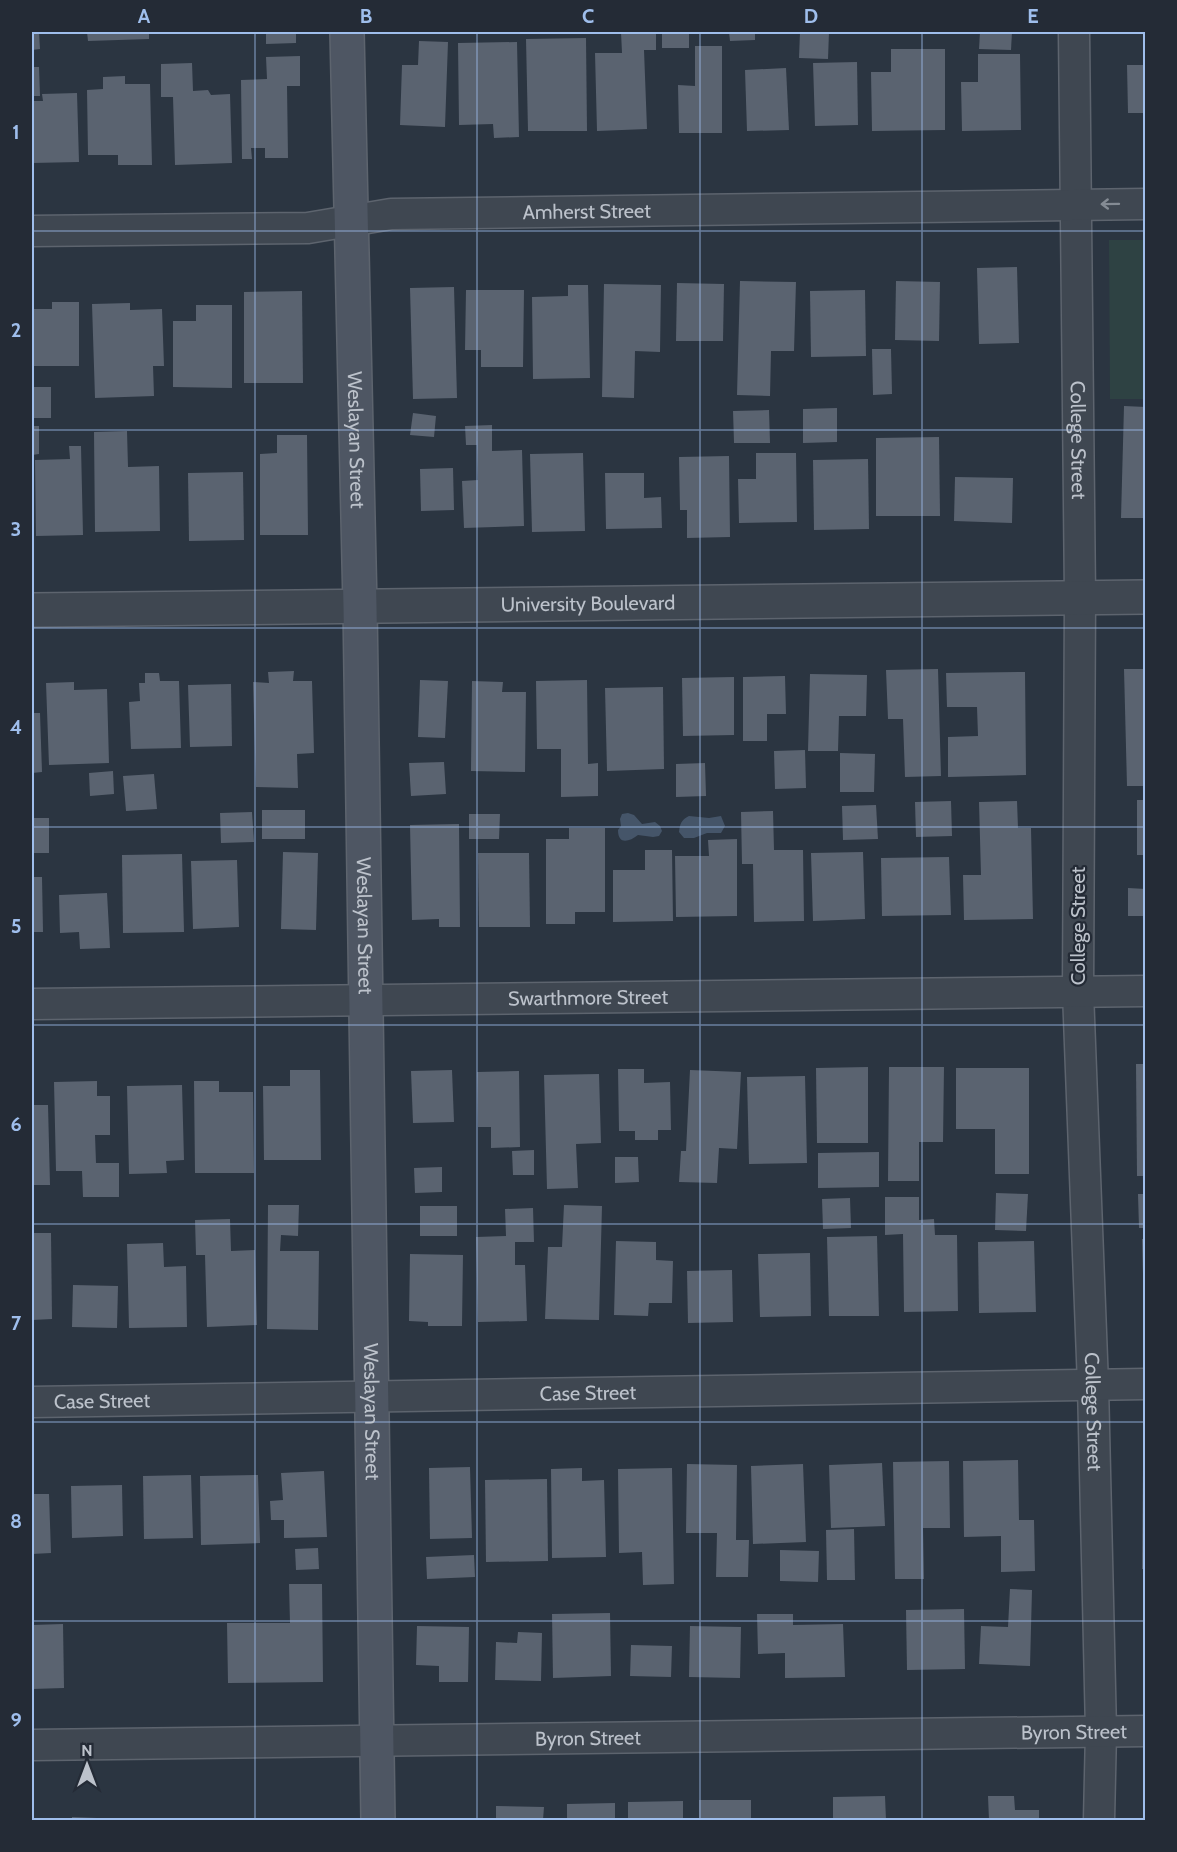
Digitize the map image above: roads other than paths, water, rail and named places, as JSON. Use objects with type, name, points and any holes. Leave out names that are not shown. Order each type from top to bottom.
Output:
[{"type":"main road","name":"Weslayan Street","points":[[348,32],[360,606],[364,999],[378,1821]]},
{"type":"street","name":"College Street","points":[[1074,32],[1080,597],[1078,992],[1093,1385],[1101,1731],[1099,1821]]},
{"type":"street","name":"Amherst Street","points":[[32,231],[308,228],[403,214],[1146,204]]},
{"type":"street","name":"University Boulevard","points":[[32,610],[1146,597]]},
{"type":"street","name":"Swarthmore Street","points":[[32,1004],[1146,991]]},
{"type":"street","name":"Case Street","points":[[32,1402],[1146,1384]]},
{"type":"street","name":"Byron Street","points":[[32,1745],[1146,1731]]},
{"type":"water","points":[[622,814],[634,815],[642,824],[655,822],[662,831],[659,836],[638,835],[625,841],[622,840],[618,835],[621,826],[620,819]]},
{"type":"water","points":[[689,816],[709,818],[721,816],[725,826],[721,833],[707,833],[694,838],[684,838],[679,832],[680,827]]}]
